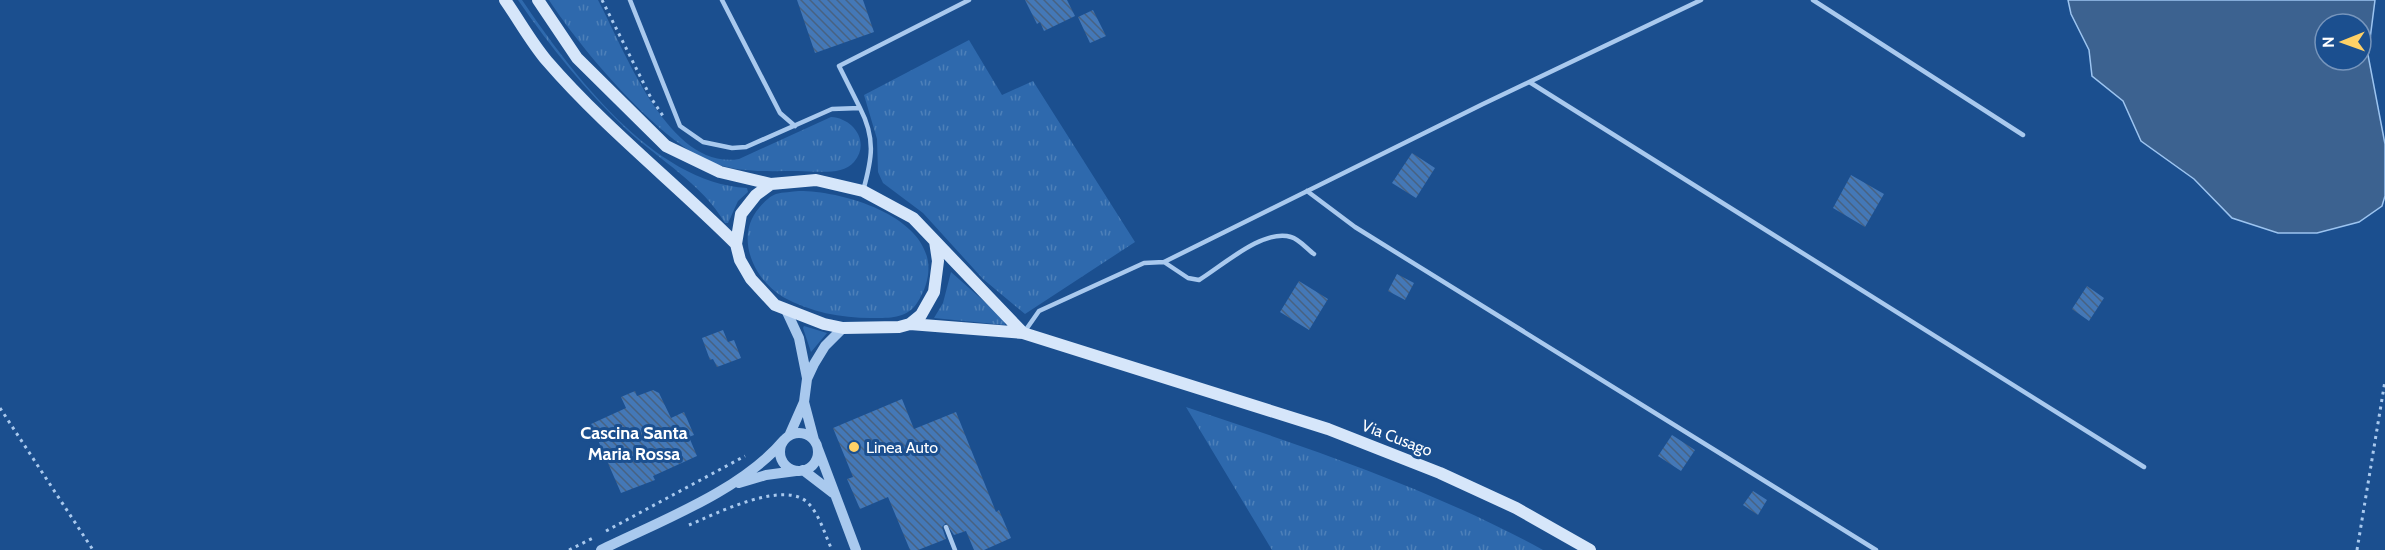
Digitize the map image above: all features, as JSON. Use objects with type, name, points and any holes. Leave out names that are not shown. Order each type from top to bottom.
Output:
[{"type":"main road","points":[[505,0],[546,60],[598,114],[736,244]]},
{"type":"main road","points":[[538,0],[577,58],[666,146],[720,172],[771,184],[816,180],[863,191],[900,208],[924,228],[1023,333]]},
{"type":"main road","points":[[771,184],[756,195],[741,214],[736,244],[740,260],[751,279],[776,305],[824,324],[843,328],[889,328],[910,324],[1023,333]]},
{"type":"main road","points":[[910,324],[921,315],[934,292],[938,261],[934,241]]},
{"type":"main road","name":"Via Cusago","points":[[1023,333],[1328,429],[1440,473],[1516,508],[1590,550]]},
{"type":"street","points":[[786,310],[798,338],[807,379],[804,402],[780,449],[781,459],[787,467],[800,470],[834,493]]},
{"type":"street","points":[[807,379],[825,346],[843,328]]},
{"type":"street","points":[[804,402],[815,443],[856,550]]},
{"type":"street","points":[[601,550],[719,490],[760,464],[787,438],[800,433],[815,443]]},
{"type":"street","points":[[719,490],[766,475],[800,470],[815,461],[815,443]]},
{"type":"lane","points":[[630,0],[680,126],[703,142],[732,148],[753,144],[832,109],[860,108]]},
{"type":"lane","points":[[722,0],[780,113],[795,126]]},
{"type":"lane","points":[[863,191],[872,158],[870,126],[839,66],[969,0]]},
{"type":"lane","points":[[1023,333],[1039,311],[1144,263],[1164,262],[1483,104],[1701,0]]},
{"type":"lane","points":[[1813,0],[2023,135]]},
{"type":"lane","points":[[1531,83],[2144,467]]},
{"type":"lane","points":[[1307,191],[1365,233],[1876,550]]},
{"type":"lane","points":[[1164,262],[1188,278],[1199,280],[1240,253],[1276,234],[1293,237],[1314,254]]},
{"type":"lane","points":[[946,527],[955,550]]},
{"type":"path","points":[[602,0],[659,112],[670,125],[680,126]]},
{"type":"path","points":[[2357,550],[2385,381]]},
{"type":"path","points":[[0,408],[93,550]]},
{"type":"path","points":[[569,550],[752,452]]},
{"type":"path","points":[[657,504],[669,526],[680,529],[741,502],[775,496],[792,496],[807,502],[818,516],[832,550]]},
{"type":"green space","points":[[518,0],[522,0],[590,90],[647,145],[679,167],[712,181],[747,188],[748,192],[738,201],[728,223],[725,223],[693,184],[628,131],[583,85]]},
{"type":"green space","points":[[549,0],[598,0],[652,103],[671,127],[691,146],[714,158],[739,159],[831,117],[846,122],[857,132],[861,147],[859,154],[854,162],[843,169],[820,172],[736,169],[716,164],[695,154],[671,138],[624,93],[601,68]]},
{"type":"green space","points":[[969,40],[1002,95],[1033,81],[1135,242],[1025,314],[983,279],[923,213],[883,183],[878,172],[877,139],[864,95]]},
{"type":"green space","points":[[799,191],[848,198],[873,207],[897,219],[915,235],[926,254],[928,277],[913,308],[903,315],[890,317],[848,317],[826,313],[804,307],[783,297],[764,280],[756,269],[748,244],[748,232],[752,219],[759,208],[774,195]]},
{"type":"green space","points":[[951,272],[1004,319],[1005,325],[934,318],[943,303]]},
{"type":"green space","points":[[804,326],[827,333],[811,352],[803,328]]},
{"type":"green space","points":[[1186,407],[1413,488],[1543,550],[1272,550]]},
{"type":"shaded area","points":[[2068,0],[2375,0],[2373,16],[2373,12],[2313,12],[2313,72],[2371,72],[2385,144],[2385,196],[2382,206],[2359,222],[2317,233],[2278,233],[2232,218],[2194,179],[2141,141],[2123,101],[2092,76],[2089,50],[2071,14]]},
{"type":"building","points":[[797,0],[863,0],[874,32],[815,53]]},
{"type":"building","points":[[1025,0],[1067,0],[1075,16],[1044,31],[1040,22],[1037,24]]},
{"type":"building","points":[[1093,10],[1106,36],[1090,43],[1078,17]]},
{"type":"building","points":[[1412,153],[1435,168],[1416,198],[1392,183]]},
{"type":"building","points":[[1851,175],[1884,194],[1865,227],[1833,208]]},
{"type":"building","points":[[1397,274],[1414,283],[1405,300],[1388,291]]},
{"type":"building","points":[[1299,281],[1328,299],[1309,330],[1280,312]]},
{"type":"building","points":[[2087,286],[2104,298],[2089,321],[2072,309]]},
{"type":"building","points":[[723,330],[728,342],[734,340],[741,358],[717,367],[713,359],[710,360],[702,338]]},
{"type":"building","points":[[653,390],[659,393],[671,418],[684,412],[694,435],[689,437],[697,456],[653,476],[655,480],[621,493],[591,424],[626,408],[621,397],[635,391],[637,396]]},
{"type":"building","points":[[902,399],[914,429],[956,412],[996,512],[999,510],[1011,538],[984,550],[974,550],[966,531],[954,535],[946,523],[942,527],[946,539],[918,550],[910,550],[888,497],[860,509],[847,479],[853,477],[833,428]]},
{"type":"building","points":[[1672,435],[1695,450],[1681,471],[1658,456]]},
{"type":"building","points":[[1753,491],[1767,500],[1758,515],[1743,505]]},
{"type":"place","name":"Linea Auto","points":[[854,447]]},
{"type":"district","name":"Cascina Santa Maria Rossa","points":[[634,443]]}]
